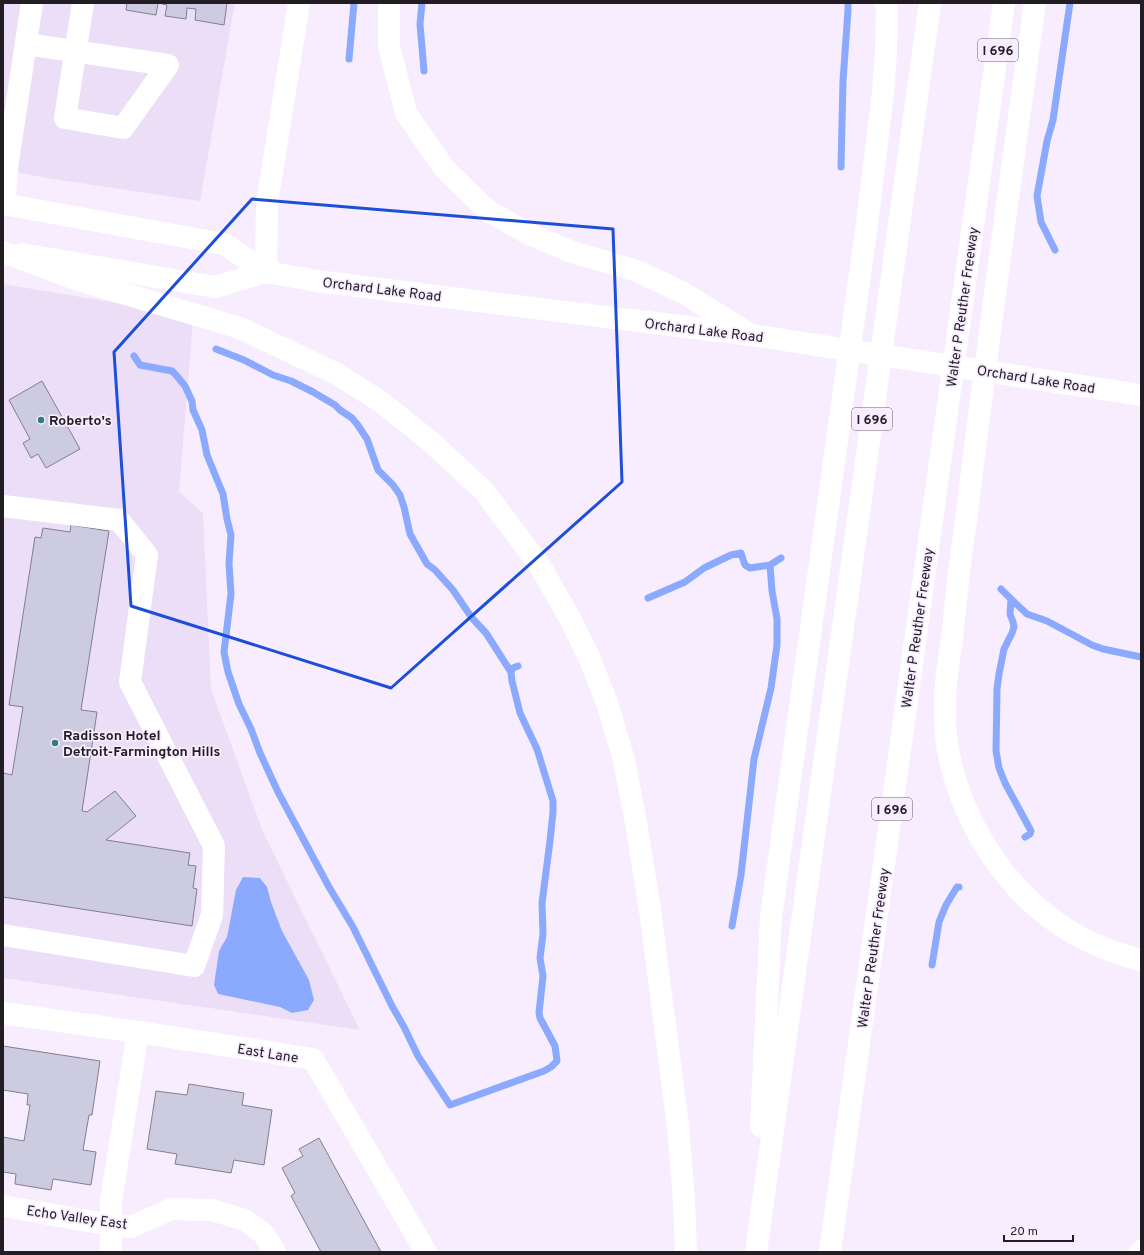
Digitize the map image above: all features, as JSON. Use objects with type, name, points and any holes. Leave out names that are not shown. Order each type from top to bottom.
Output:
[{"type":"main road","points":[[4,204],[7,146],[32,3]]},
{"type":"main road","points":[[26,44],[75,51],[168,65],[123,128],[65,118],[75,51],[83,3]]},
{"type":"main road","points":[[266,272],[267,202],[299,3]]},
{"type":"main road","points":[[389,3],[389,46],[406,113],[444,168],[487,210],[534,236],[572,252],[637,271],[682,292],[751,335]]},
{"type":"main road","points":[[756,1252],[770,917],[883,94],[886,51],[886,3]]},
{"type":"main road","name":"I 696","points":[[756,1252],[930,3]]},
{"type":"main road","name":"Walter P Reuther Freeway","points":[[830,1252],[1004,3]]},
{"type":"main road","points":[[1035,3],[956,595],[944,700],[947,740],[954,776],[967,811],[982,840],[1014,885],[1059,925],[1116,953],[1141,960]]},
{"type":"main road","name":"Orchard Lake Road","points":[[4,204],[224,244],[266,272],[332,283],[751,335],[1141,395]]},
{"type":"main road","points":[[3,252],[75,279],[240,328],[337,374],[381,402],[424,436],[484,491],[540,566],[568,615],[589,657],[608,706],[624,760],[650,910],[678,1126],[684,1200],[686,1252]]},
{"type":"main road","name":"Orchard Lake Road","points":[[3,252],[215,287],[266,272]]},
{"type":"main road","points":[[3,506],[119,520],[147,555],[130,682],[214,846],[212,915],[194,966],[3,935]]},
{"type":"main road","name":"East Lane","points":[[3,1013],[313,1059],[426,1252]]},
{"type":"main road","points":[[111,1252],[111,1201],[138,1032]]},
{"type":"main road","name":"Echo Valley East","points":[[3,1206],[111,1225],[132,1227],[171,1210],[212,1210],[245,1220],[264,1234],[275,1252]]},
{"type":"highlighted area","points":[[252,199],[613,229],[622,482],[391,688],[131,606],[114,352]]},
{"type":"shaded area","points":[[3,3],[235,3],[200,201],[3,170]]},
{"type":"shaded area","points":[[3,284],[117,303],[193,321],[179,492],[203,513],[211,689],[263,832],[360,1030],[3,978]]},
{"type":"water","points":[[243,877],[260,878],[267,887],[282,931],[309,980],[314,1000],[308,1010],[292,1013],[280,1007],[218,994],[214,985],[219,951],[227,937],[236,890]]},
{"type":"building","points":[[127,3],[158,3],[156,15],[126,10]]},
{"type":"building","points":[[158,3],[227,3],[224,25],[195,20],[196,9],[187,8],[186,19],[165,16],[167,5]]},
{"type":"building","name":"Roberto's","points":[[42,381],[80,449],[46,468],[38,454],[31,458],[23,443],[30,439],[9,400]]},
{"type":"building","name":"Radisson Hotel Detroit-Farmington Hills","points":[[71,525],[109,531],[81,710],[97,712],[82,811],[87,812],[115,791],[136,816],[106,840],[190,853],[188,865],[196,866],[193,888],[197,889],[192,926],[3,897],[3,773],[12,775],[23,707],[9,705],[35,537],[41,538],[43,528],[70,532]]},
{"type":"building","points":[[3,1046],[100,1061],[92,1115],[89,1115],[83,1150],[96,1152],[91,1185],[53,1179],[51,1190],[15,1184],[16,1174],[3,1172],[3,1137],[24,1141],[30,1105],[27,1105],[28,1094],[3,1090]]},
{"type":"building","points":[[189,1084],[244,1093],[242,1105],[272,1110],[264,1165],[234,1160],[231,1173],[175,1164],[177,1154],[147,1149],[156,1091],[187,1095]]},
{"type":"building","points":[[319,1138],[381,1252],[321,1252],[291,1196],[295,1193],[282,1168],[303,1156],[299,1149]]},
{"type":"waterway","points":[[349,59],[354,3]]},
{"type":"waterway","points":[[422,3],[420,24],[424,71]]},
{"type":"waterway","points":[[841,167],[843,81],[848,3]]},
{"type":"waterway","points":[[1055,250],[1041,222],[1037,196],[1047,141],[1053,120],[1070,3]]},
{"type":"waterway","points":[[134,356],[140,365],[172,371],[185,386],[192,401],[193,410],[202,430],[207,455],[223,494],[231,535],[229,563],[231,594],[224,652],[228,672],[239,704],[278,792],[329,887],[353,927],[418,1056],[450,1105],[544,1071],[557,1061],[555,1046],[540,1018],[539,1013],[543,976],[540,958],[543,934],[542,903],[550,841],[553,801],[537,749],[520,713],[511,672],[486,633],[472,618],[453,590],[435,570],[427,564],[410,534],[400,495],[393,485],[378,470],[367,439],[352,418],[335,405],[313,392],[291,381],[273,375],[244,360],[216,349]]},
{"type":"waterway","points":[[648,598],[685,582],[704,568],[731,555],[741,553],[745,565],[750,568],[770,565],[781,558]]},
{"type":"waterway","points":[[732,926],[741,875],[754,759],[771,688],[777,645],[777,619],[772,591],[770,565]]},
{"type":"waterway","points":[[1001,589],[1027,614],[1047,621],[1092,645],[1103,649],[1141,657]]},
{"type":"waterway","points":[[1011,599],[1010,614],[1014,627],[1004,649],[999,674],[997,689],[996,751],[999,768],[1005,783],[1031,831],[1030,834],[1025,837]]},
{"type":"waterway","points":[[511,672],[513,668],[518,666]]},
{"type":"waterway","points":[[932,965],[939,922],[946,905],[957,887],[959,887]]},
{"type":"place","name":"Roberto's","points":[[41,420]]},
{"type":"place","name":"Radisson Hotel Detroit-Farmington Hills","points":[[55,743]]}]
